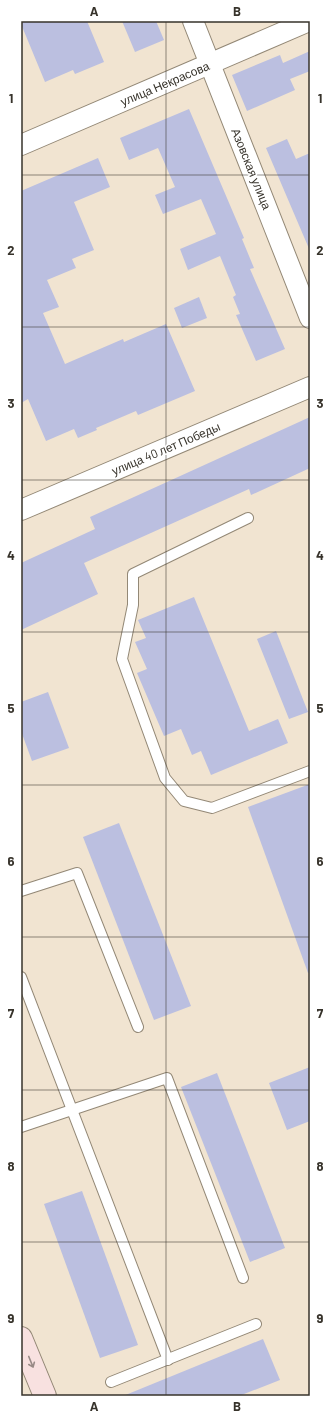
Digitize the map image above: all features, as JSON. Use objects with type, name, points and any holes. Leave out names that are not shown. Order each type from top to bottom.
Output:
[{"type":"street","name":"Азовская улица","points":[[193,21],[310,318]]},
{"type":"street","name":"улица Некрасова","points":[[21,146],[309,21]]},
{"type":"street","name":"улица 40 лет Победы","points":[[21,510],[310,387]]},
{"type":"street","points":[[21,1338],[45,1396]]},
{"type":"lane","points":[[248,518],[133,574],[133,605],[122,659],[165,778],[184,801],[212,808],[310,771]]},
{"type":"lane","points":[[21,891],[77,873],[138,1027]]},
{"type":"lane","points":[[21,976],[71,1110],[168,1360]]},
{"type":"lane","points":[[21,1127],[167,1078],[243,1278]]},
{"type":"lane","points":[[111,1382],[256,1324]]},
{"type":"building","points":[[21,21],[87,21],[104,62],[75,74],[73,70],[45,82]]},
{"type":"building","points":[[122,21],[156,21],[164,40],[135,52]]},
{"type":"building","points":[[310,51],[310,71],[290,79],[295,90],[247,111],[232,75],[280,55],[283,63]]},
{"type":"building","points":[[189,109],[244,238],[242,239],[254,268],[250,269],[285,349],[256,361],[236,315],[240,314],[233,297],[236,295],[220,256],[188,270],[180,249],[216,234],[201,199],[163,214],[155,195],[175,187],[158,148],[129,160],[120,138]]},
{"type":"building","points":[[287,139],[296,159],[310,153],[310,251],[266,148]]},
{"type":"building","points":[[98,158],[110,187],[74,202],[94,250],[72,259],[76,268],[47,280],[59,307],[43,313],[65,364],[123,339],[124,342],[166,324],[195,391],[138,415],[136,411],[96,428],[97,430],[78,438],[74,429],[46,441],[28,399],[21,403],[21,191]]},
{"type":"building","points":[[199,297],[207,318],[182,328],[174,308]]},
{"type":"building","points":[[310,417],[310,468],[251,495],[249,489],[84,563],[98,594],[21,630],[21,563],[95,529],[90,517]]},
{"type":"building","points":[[194,597],[249,731],[278,719],[288,743],[211,775],[201,751],[192,755],[181,729],[164,736],[137,673],[147,669],[135,642],[146,638],[138,620]]},
{"type":"building","points":[[276,631],[308,712],[289,719],[257,639]]},
{"type":"building","points":[[48,692],[69,748],[32,761],[21,731],[21,702]]},
{"type":"building","points":[[310,784],[310,972],[308,973],[248,807]]},
{"type":"building","points":[[119,823],[191,1006],[154,1020],[83,837]]},
{"type":"building","points":[[310,1067],[310,1121],[287,1130],[269,1083]]},
{"type":"building","points":[[217,1073],[285,1248],[250,1262],[181,1087]]},
{"type":"building","points":[[82,1191],[138,1345],[100,1358],[44,1204]]},
{"type":"building","points":[[263,1339],[280,1380],[239,1396],[123,1396]]}]
